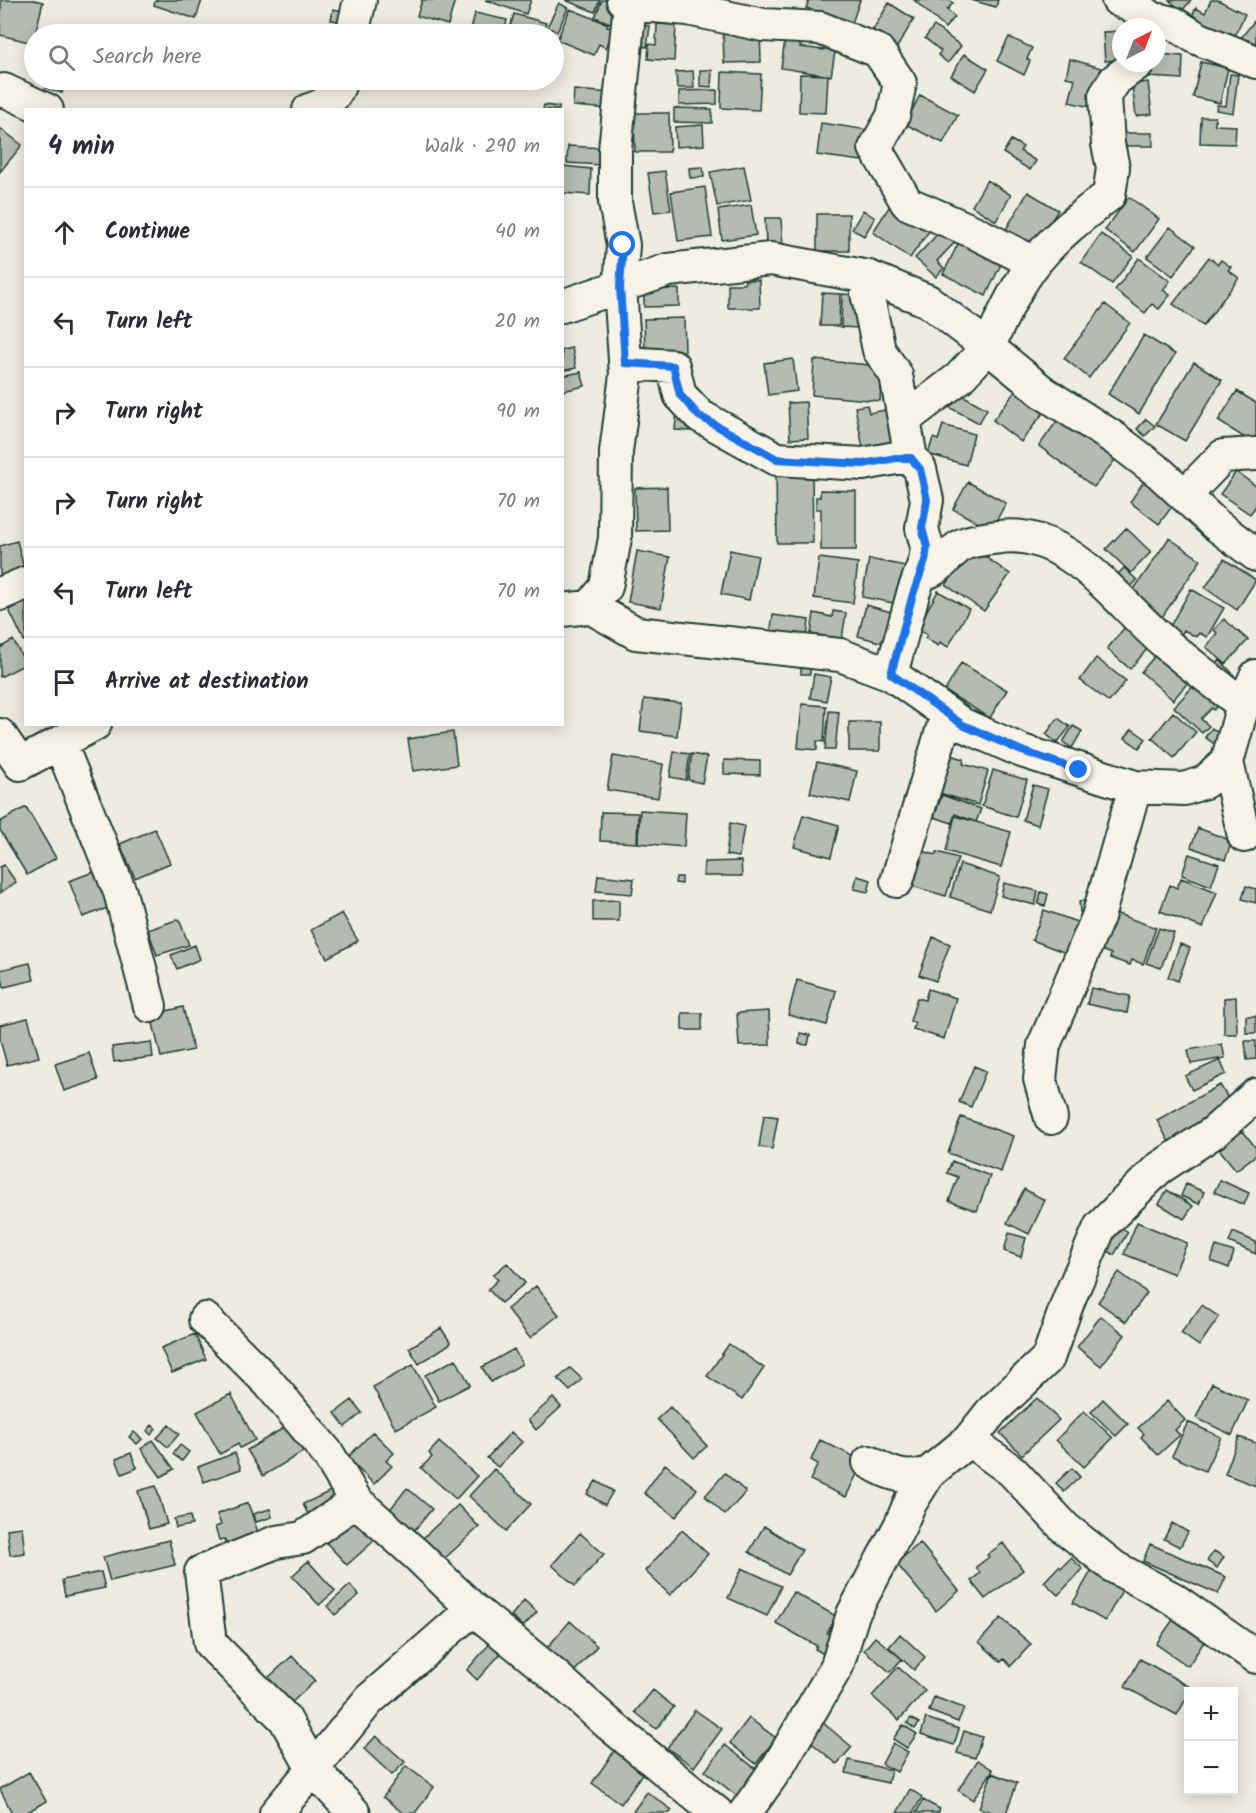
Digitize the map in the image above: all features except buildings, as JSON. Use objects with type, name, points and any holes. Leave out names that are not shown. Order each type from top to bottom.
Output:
[{"type":"street","points":[[354,24],[360,0]]},
{"type":"street","points":[[1118,0],[1142,11],[1147,18]]},
{"type":"street","points":[[576,609],[606,587],[615,538],[616,452],[626,375],[620,287],[623,245],[615,202],[615,150],[617,115],[623,81],[626,2],[688,9],[764,25],[820,28],[878,51],[900,83],[893,116],[875,148],[907,203],[974,232],[1034,263]]},
{"type":"street","points":[[1166,23],[1173,23],[1197,38],[1256,62]]},
{"type":"street","points":[[905,418],[959,378],[988,347],[1034,263],[1077,219],[1109,195],[1113,168],[1108,144],[1104,96],[1115,80],[1126,72]]},
{"type":"street","points":[[1,88],[43,108]]},
{"type":"street","points":[[314,108],[325,104],[338,90]]},
{"type":"street","points":[[564,305],[668,270],[771,259],[869,277],[928,302],[1044,393],[1114,438],[1160,473],[1215,524],[1256,555]]},
{"type":"street","points":[[869,277],[867,293],[879,350],[896,375],[911,458],[920,469],[927,500],[922,528],[927,547],[891,674]]},
{"type":"street","points":[[625,363],[673,366],[680,395],[699,416],[777,459],[863,464],[896,458],[911,458]]},
{"type":"street","points":[[1185,495],[1223,456],[1256,454]]},
{"type":"street","points":[[920,575],[935,570],[962,545],[1020,535],[1040,541],[1073,559],[1100,580],[1120,597],[1129,610],[1164,643],[1244,705]]},
{"type":"street","points":[[0,594],[24,584]]},
{"type":"street","points":[[576,609],[636,633],[840,655],[891,674],[963,725],[1022,751],[1135,787],[1184,789],[1205,782],[1227,762]]},
{"type":"street","points":[[1244,836],[1227,762],[1244,705],[1256,676]]},
{"type":"street","points":[[897,881],[947,714]]},
{"type":"street","points":[[0,735],[10,770],[91,726]]},
{"type":"street","points":[[60,743],[120,892],[150,1006]]},
{"type":"street","points":[[1051,1118],[1040,1079],[1044,1045],[1098,917],[1135,787]]},
{"type":"street","points":[[745,1813],[779,1765],[837,1666],[853,1614],[909,1505],[929,1473],[969,1440],[992,1411],[1048,1358],[1069,1299],[1100,1227],[1158,1170],[1214,1132],[1256,1095]]},
{"type":"street","points":[[205,1318],[269,1383],[321,1445],[356,1501],[473,1609],[717,1813]]},
{"type":"street","points":[[969,1440],[1012,1471],[1065,1528],[1114,1567],[1172,1598],[1256,1656]]},
{"type":"street","points":[[869,1462],[901,1476],[916,1478],[929,1473]]},
{"type":"street","points":[[354,1813],[313,1768],[285,1719],[210,1643],[201,1572],[276,1542],[303,1538],[356,1501]]},
{"type":"street","points":[[276,1813],[369,1700],[473,1609]]},
{"type":"route","points":[[623,245],[620,287],[625,363],[673,366],[680,395],[699,416],[777,459],[872,464],[896,458],[911,458],[920,469],[927,500],[922,528],[927,547],[925,561],[913,594],[891,674],[963,725],[1022,751],[1079,770]]}]
